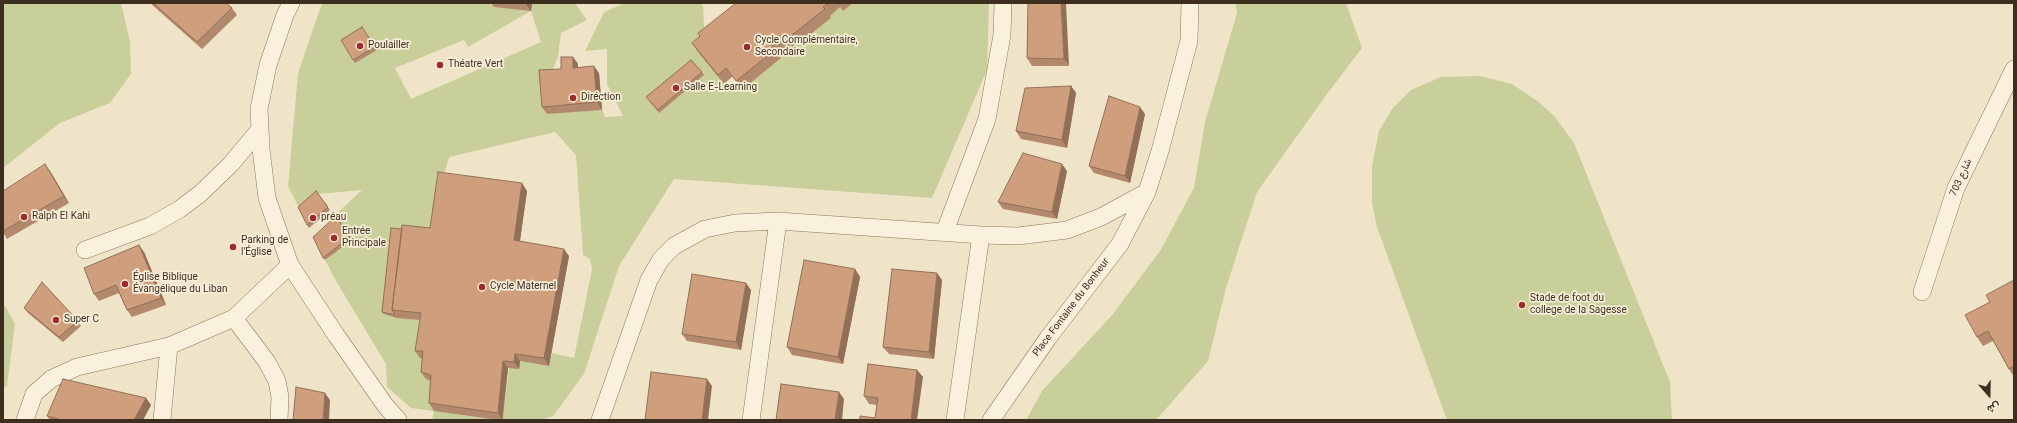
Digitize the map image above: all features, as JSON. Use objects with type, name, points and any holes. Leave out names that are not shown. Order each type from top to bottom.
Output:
[{"type":"street","points":[[290,3],[284,15],[268,64],[259,109],[267,198],[290,265],[336,336],[385,405],[398,420]]},
{"type":"street","points":[[945,231],[987,119],[1002,35],[1003,3]]},
{"type":"street","name":"Place Fontaine du Bonheur","points":[[991,420],[1048,338],[1120,244],[1147,192],[1160,151],[1189,41],[1190,3]]},
{"type":"street","name":"شارع 703","points":[[1922,292],[1956,188],[2014,69]]},
{"type":"street","points":[[85,250],[150,226],[180,209],[201,193],[231,164],[260,129]]},
{"type":"street","points":[[600,420],[649,280],[661,259],[674,246],[705,229],[735,223],[778,221],[945,231],[981,235],[1018,236],[1067,230],[1101,217],[1147,192]]},
{"type":"street","points":[[751,420],[778,221]]},
{"type":"street","points":[[956,420],[981,235]]},
{"type":"street","points":[[25,420],[34,394],[51,379],[77,367],[169,346],[234,318],[290,265]]},
{"type":"street","points":[[234,318],[268,362],[277,381],[280,397],[279,420]]},
{"type":"street","points":[[162,420],[169,346]]},
{"type":"green space","points":[[3,3],[121,3],[130,42],[131,74],[110,103],[60,123],[3,168]]},
{"type":"green space","points":[[322,3],[575,3],[587,20],[561,33],[558,56],[552,72],[547,114],[602,109],[605,117],[623,116],[607,84],[607,49],[585,51],[604,12],[625,3],[701,3],[703,6],[705,42],[724,84],[732,91],[844,3],[989,3],[987,70],[932,198],[674,179],[619,266],[584,374],[553,416],[541,420],[503,420],[510,359],[549,366],[552,353],[574,358],[592,269],[590,259],[583,255],[576,155],[555,132],[449,157],[443,179],[435,236],[384,314],[426,321],[428,359],[436,382],[434,410],[499,420],[432,420],[434,411],[411,408],[387,387],[386,364],[325,260],[351,240],[334,216],[362,190],[318,194],[300,210],[288,186],[298,73]],"holes":[[[531,11],[541,42],[411,99],[395,68],[464,40],[468,47]]]},
{"type":"green space","points":[[1235,3],[1346,3],[1362,48],[1257,192],[1226,288],[1208,361],[1156,420],[1026,420],[1042,391],[1113,314],[1160,251],[1194,188],[1205,122],[1237,13]]},
{"type":"green space","name":"Stade de foot du college de la Sagesse","points":[[1480,76],[1512,84],[1540,103],[1555,117],[1574,143],[1670,382],[1672,420],[1447,420],[1377,227],[1372,203],[1372,166],[1379,131],[1392,109],[1411,90],[1441,77]]},
{"type":"green space","points":[[3,302],[15,324],[7,386],[3,388]]},
{"type":"building","points":[[153,3],[226,3],[232,8],[197,42]]},
{"type":"building","name":"Cycle Complémentaire, Secondaire","points":[[736,3],[829,3],[823,7],[825,9],[787,39],[785,36],[772,46],[775,50],[736,81],[726,68],[718,75],[692,43],[700,36],[698,33]]},
{"type":"building","points":[[1028,3],[1061,3],[1064,59],[1027,58]]},
{"type":"building","name":"Poulailler","points":[[362,27],[375,47],[353,60],[341,40]]},
{"type":"building","name":"Diréction","points":[[561,57],[573,57],[573,68],[594,66],[597,102],[542,107],[539,70],[561,69]]},
{"type":"building","name":"Salle E-Learning","points":[[691,60],[702,72],[658,110],[646,97]]},
{"type":"building","points":[[1071,86],[1062,140],[1016,131],[1025,88]]},
{"type":"building","points":[[1109,96],[1140,107],[1125,176],[1089,166]]},
{"type":"building","points":[[1023,153],[1062,164],[1052,212],[998,202]]},
{"type":"building","name":"Ralph El Kahi","points":[[45,164],[64,196],[3,231],[3,191]]},
{"type":"building","name":"Cycle Maternel","points":[[438,172],[522,183],[514,240],[564,249],[544,358],[515,354],[514,362],[503,361],[498,413],[429,403],[431,375],[421,372],[423,351],[415,351],[421,313],[392,310],[402,225],[430,228]]},
{"type":"building","name":"préau","points":[[316,191],[328,207],[307,225],[298,207]]},
{"type":"building","name":"Entrée Principale","points":[[336,216],[350,237],[323,258],[313,237]]},
{"type":"building","points":[[391,228],[402,229],[392,310],[395,315],[382,312]]},
{"type":"building","name":"Église Biblique Évangélique du Liban","points":[[139,245],[161,298],[127,310],[116,285],[94,294],[84,268]]},
{"type":"building","points":[[804,260],[855,269],[838,357],[787,347]]},
{"type":"building","points":[[892,269],[937,273],[929,352],[883,347]]},
{"type":"building","points":[[692,274],[746,283],[736,342],[682,334]]},
{"type":"building","points":[[2014,280],[2014,366],[2009,369],[1988,331],[1977,337],[1965,315],[1990,302],[1986,295]]},
{"type":"building","name":"Super C","points":[[42,282],[78,321],[59,337],[24,308]]},
{"type":"building","points":[[868,364],[917,370],[911,420],[860,420],[860,416],[875,418],[878,398],[864,396]]},
{"type":"building","points":[[651,372],[707,379],[702,420],[645,420]]},
{"type":"building","points":[[63,379],[146,398],[134,420],[62,420],[47,416]]},
{"type":"building","points":[[781,384],[839,392],[835,420],[776,420]]},
{"type":"building","points":[[296,387],[325,393],[323,420],[293,420]]},
{"type":"place","name":"Poulailler","points":[[360,46]]},
{"type":"place","name":"Cycle Complémentaire, Secondaire","points":[[747,47]]},
{"type":"place","name":"Théatre Vert","points":[[440,65]]},
{"type":"place","name":"Salle E-Learning","points":[[676,88]]},
{"type":"place","name":"Diréction","points":[[573,98]]},
{"type":"place","name":"Ralph El Kahi","points":[[24,217]]},
{"type":"place","name":"préau","points":[[313,218]]},
{"type":"place","name":"Entrée Principale","points":[[334,238]]},
{"type":"place","name":"Parking de l'Église","points":[[233,247]]},
{"type":"place","name":"Église Biblique Évangélique du Liban","points":[[125,284]]},
{"type":"place","name":"Cycle Maternel","points":[[482,287]]},
{"type":"place","name":"Stade de foot du college de la Sagesse","points":[[1522,305]]},
{"type":"place","name":"Super C","points":[[56,320]]}]
